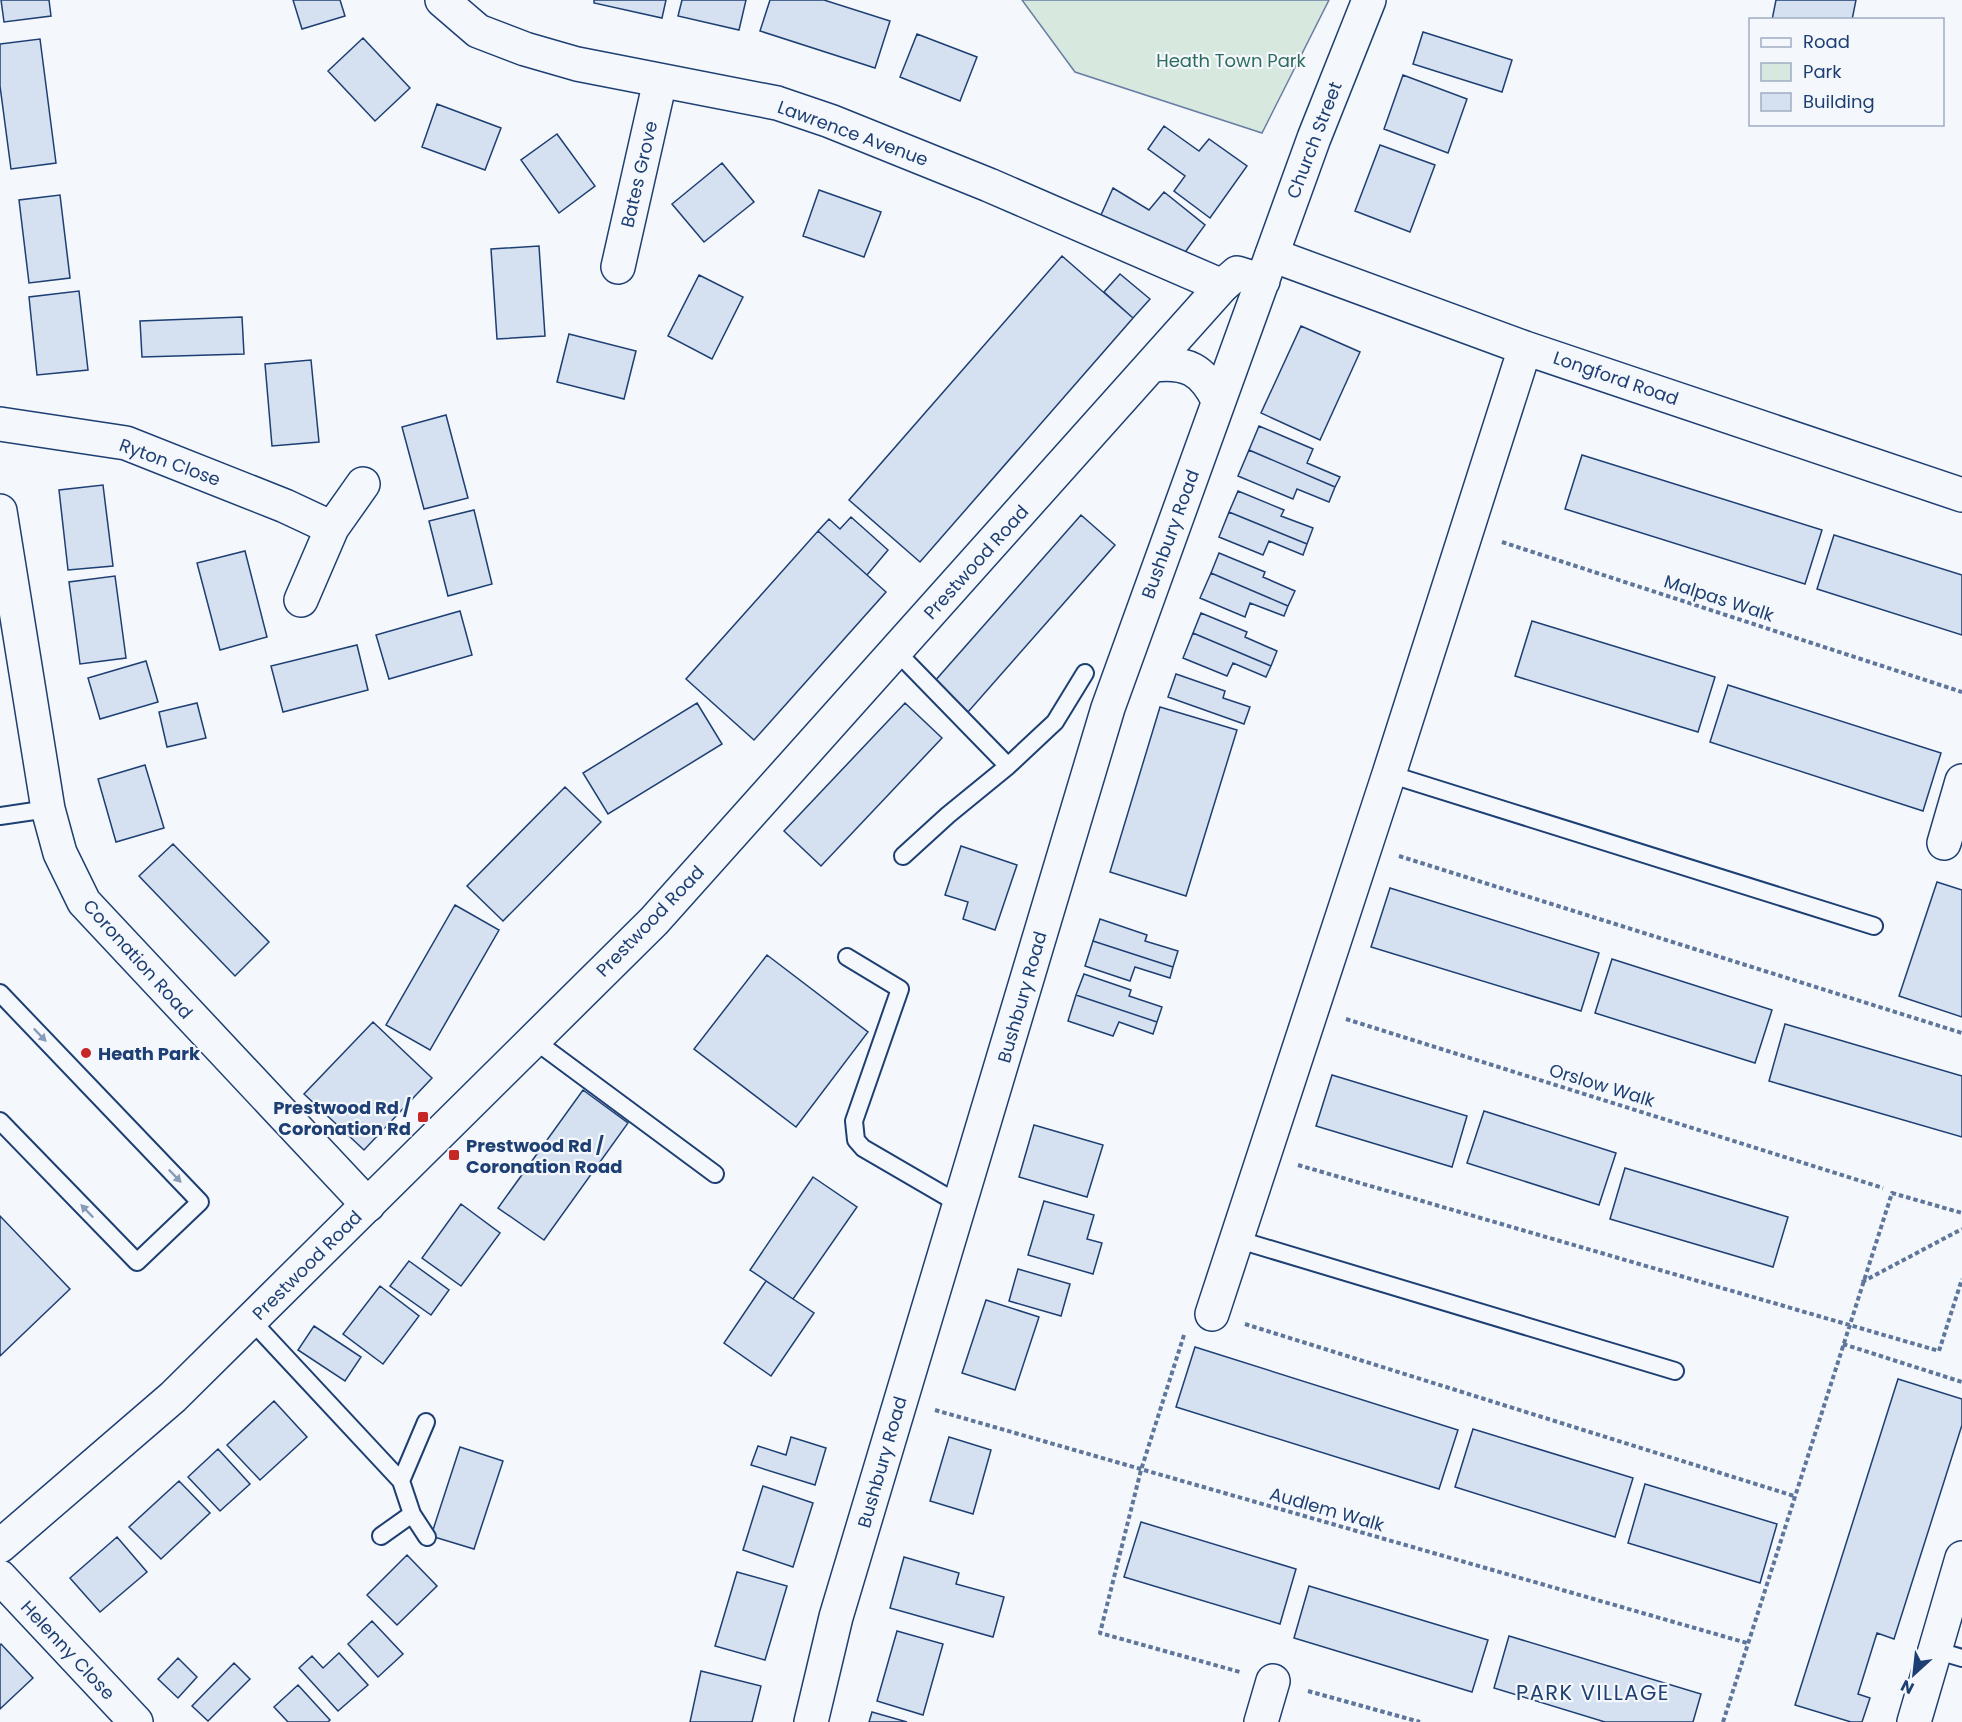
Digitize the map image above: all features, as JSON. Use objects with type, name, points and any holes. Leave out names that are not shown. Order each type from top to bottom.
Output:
[{"type":"street","name":"Lawrence Avenue","points":[[442,0],[478,31],[577,64],[777,103],[830,121],[989,185],[1222,286]]},
{"type":"street","name":"Church Street","points":[[1267,268],[1314,138],[1369,0]]},
{"type":"street","name":"Bates Grove","points":[[618,267],[660,81]]},
{"type":"street","name":"Prestwood Road","points":[[0,1546],[172,1397],[654,921],[1222,286],[1237,273],[1267,268]]},
{"type":"street","name":"Longford Road","points":[[1267,268],[1525,348],[1962,495]]},
{"type":"street","name":"Bushbury Road","points":[[811,1722],[836,1617],[1108,708],[1267,268]]},
{"type":"street","points":[[1212,1314],[1366,845],[1525,348]]},
{"type":"street","points":[[1153,365],[1183,366],[1198,372],[1209,382],[1218,400]]},
{"type":"street","name":"Ryton Close","points":[[0,424],[126,443],[285,506],[332,528]]},
{"type":"street","points":[[301,600],[332,528],[363,484]]},
{"type":"street","name":"Coronation Road","points":[[0,511],[48,809],[60,853],[84,902],[368,1205]]},
{"type":"street","points":[[1944,843],[1962,781]]},
{"type":"street","points":[[1914,1722],[1949,1654],[1962,1558]]},
{"type":"street","name":"Helenny Close","points":[[0,1577],[136,1722]]},
{"type":"street","points":[[1261,1722],[1273,1682]]},
{"type":"lane","points":[[896,651],[1008,766]]},
{"type":"lane","points":[[903,856],[1055,723],[1085,673]]},
{"type":"lane","points":[[1389,774],[1874,926]]},
{"type":"lane","points":[[0,816],[48,809]]},
{"type":"lane","points":[[847,957],[900,989],[854,1121],[856,1140],[863,1148],[961,1205]]},
{"type":"lane","points":[[0,993],[200,1202],[137,1262],[0,1121]]},
{"type":"lane","points":[[534,1040],[715,1174]]},
{"type":"lane","points":[[1236,1239],[1675,1371]]},
{"type":"lane","points":[[251,1320],[401,1481],[412,1514],[427,1537]]},
{"type":"lane","points":[[401,1481],[426,1422]]},
{"type":"lane","points":[[381,1536],[412,1514]]},
{"type":"path","name":"Malpas Walk","points":[[1467,530],[1962,692]]},
{"type":"path","points":[[1366,845],[1962,1033]]},
{"type":"path","name":"Orslow Walk","points":[[1312,1009],[1883,1188]]},
{"type":"path","points":[[1264,1156],[1939,1351],[1962,1279]]},
{"type":"path","points":[[1723,1722],[1892,1192],[1962,1213]]},
{"type":"path","points":[[1862,1282],[1962,1229]]},
{"type":"path","points":[[1420,1722],[1100,1633],[1141,1470],[1192,1309],[1794,1496]]},
{"type":"path","points":[[1842,1344],[1962,1382]]},
{"type":"path","name":"Audlem Walk","points":[[900,1400],[1747,1643]]},
{"type":"green space","name":"Heath Town Park","points":[[1022,0],[1329,0],[1262,133],[1075,72]]},
{"type":"building","points":[[1,0],[49,0],[51,16],[4,22]]},
{"type":"building","points":[[293,0],[340,0],[345,16],[302,29]]},
{"type":"building","points":[[594,0],[666,0],[662,18],[594,3]]},
{"type":"building","points":[[682,0],[746,0],[739,30],[678,16]]},
{"type":"building","points":[[770,0],[824,0],[890,21],[875,68],[760,31]]},
{"type":"building","points":[[1776,0],[1856,0],[1852,18],[1772,18]]},
{"type":"building","points":[[1423,32],[1512,60],[1502,92],[1413,64]]},
{"type":"building","points":[[917,34],[977,57],[960,101],[900,77]]},
{"type":"building","points":[[363,38],[410,88],[375,121],[328,71]]},
{"type":"building","points":[[40,39],[56,163],[11,169],[0,86],[0,44]]},
{"type":"building","points":[[1403,75],[1467,99],[1448,153],[1384,129]]},
{"type":"building","points":[[437,104],[501,128],[485,170],[422,147]]},
{"type":"building","points":[[1164,126],[1199,151],[1209,139],[1247,166],[1210,218],[1174,191],[1185,176],[1148,149]]},
{"type":"building","points":[[557,134],[595,186],[559,213],[521,160]]},
{"type":"building","points":[[1380,145],[1435,165],[1410,232],[1355,211]]},
{"type":"building","points":[[722,163],[754,202],[704,242],[672,204]]},
{"type":"building","points":[[1113,188],[1149,210],[1164,192],[1205,225],[1183,255],[1101,215]]},
{"type":"building","points":[[819,190],[881,212],[864,257],[803,236]]},
{"type":"building","points":[[60,195],[70,278],[29,283],[19,200]]},
{"type":"building","points":[[539,246],[545,336],[497,339],[491,249]]},
{"type":"building","points":[[1062,256],[1133,318],[920,562],[849,500]]},
{"type":"building","points":[[1120,274],[1150,299],[1133,318],[1104,292]]},
{"type":"building","points":[[699,275],[743,297],[712,359],[668,336]]},
{"type":"building","points":[[79,291],[88,370],[37,375],[29,297]]},
{"type":"building","points":[[242,317],[244,354],[142,357],[140,321]]},
{"type":"building","points":[[1301,326],[1360,352],[1320,440],[1261,413]]},
{"type":"building","points":[[569,334],[636,351],[624,399],[557,382]]},
{"type":"building","points":[[311,360],[319,442],[272,446],[265,364]]},
{"type":"building","points":[[446,415],[468,498],[424,509],[402,427]]},
{"type":"building","points":[[1259,426],[1313,449],[1307,463],[1340,477],[1335,487],[1249,450]]},
{"type":"building","points":[[1249,450],[1335,487],[1329,502],[1297,489],[1293,499],[1238,476]]},
{"type":"building","points":[[1582,455],[1822,530],[1805,584],[1565,509]]},
{"type":"building","points":[[103,485],[113,566],[68,570],[59,490]]},
{"type":"building","points":[[1238,491],[1284,510],[1281,516],[1313,528],[1307,544],[1229,512]]},
{"type":"building","points":[[474,510],[492,584],[448,596],[429,521]]},
{"type":"building","points":[[1229,512],[1307,544],[1303,555],[1269,541],[1263,555],[1219,537]]},
{"type":"building","points":[[1081,515],[1115,545],[968,712],[934,682]]},
{"type":"building","points":[[851,517],[888,550],[867,575],[818,531],[829,519],[840,529]]},
{"type":"building","points":[[818,531],[886,592],[754,740],[686,679]]},
{"type":"building","points":[[1834,535],[1962,575],[1962,635],[1817,589]]},
{"type":"building","points":[[245,551],[267,637],[220,650],[197,563]]},
{"type":"building","points":[[1219,553],[1265,572],[1263,577],[1295,591],[1288,606],[1211,573]]},
{"type":"building","points":[[1211,573],[1288,606],[1284,616],[1250,603],[1245,617],[1200,598]]},
{"type":"building","points":[[115,576],[126,658],[80,664],[69,582]]},
{"type":"building","points":[[460,611],[472,655],[389,679],[376,635]]},
{"type":"building","points":[[1201,613],[1247,632],[1245,637],[1277,651],[1271,666],[1193,633]]},
{"type":"building","points":[[1532,621],[1715,677],[1698,732],[1515,676]]},
{"type":"building","points":[[1193,633],[1271,666],[1266,677],[1233,663],[1227,676],[1183,658]]},
{"type":"building","points":[[357,645],[368,690],[283,712],[271,666]]},
{"type":"building","points":[[146,661],[158,702],[100,719],[88,678]]},
{"type":"building","points":[[1176,674],[1225,691],[1223,698],[1250,707],[1244,724],[1168,697]]},
{"type":"building","points":[[1728,685],[1941,753],[1923,811],[1710,742]]},
{"type":"building","points":[[197,703],[206,738],[167,747],[159,712]]},
{"type":"building","points":[[697,703],[722,744],[608,814],[583,773]]},
{"type":"building","points":[[905,703],[942,738],[821,866],[784,831]]},
{"type":"building","points":[[1160,707],[1237,730],[1186,896],[1110,872]]},
{"type":"building","points":[[145,765],[164,828],[116,842],[98,779]]},
{"type":"building","points":[[565,787],[601,822],[503,921],[467,886]]},
{"type":"building","points":[[173,844],[269,942],[235,976],[139,876]]},
{"type":"building","points":[[961,846],[1017,865],[995,930],[963,919],[968,902],[945,895]]},
{"type":"building","points":[[1937,882],[1962,890],[1962,1017],[1899,996]]},
{"type":"building","points":[[1390,888],[1599,953],[1581,1011],[1371,947]]},
{"type":"building","points":[[455,905],[499,930],[430,1050],[386,1025]]},
{"type":"building","points":[[1100,919],[1147,935],[1145,941],[1178,951],[1173,967],[1093,941]]},
{"type":"building","points":[[1093,941],[1173,967],[1170,978],[1135,967],[1130,981],[1085,966]]},
{"type":"building","points":[[767,955],[868,1032],[796,1127],[694,1049]]},
{"type":"building","points":[[1612,959],[1772,1010],[1755,1063],[1595,1013]]},
{"type":"building","points":[[1084,974],[1131,990],[1129,996],[1162,1007],[1157,1022],[1076,995]]},
{"type":"building","points":[[1076,995],[1157,1022],[1153,1034],[1119,1022],[1113,1036],[1068,1021]]},
{"type":"building","points":[[373,1022],[432,1078],[364,1150],[304,1094]]},
{"type":"building","points":[[1785,1024],[1962,1076],[1962,1137],[1769,1081]]},
{"type":"building","points":[[1332,1075],[1467,1116],[1452,1167],[1316,1126]]},
{"type":"building","points":[[583,1090],[628,1123],[544,1240],[498,1208]]},
{"type":"building","points":[[1484,1111],[1616,1153],[1599,1205],[1467,1163]]},
{"type":"building","points":[[1034,1125],[1103,1145],[1087,1197],[1019,1177]]},
{"type":"building","points":[[1625,1168],[1788,1217],[1773,1267],[1610,1219]]},
{"type":"building","points":[[813,1177],[857,1207],[793,1299],[750,1270]]},
{"type":"building","points":[[1044,1201],[1094,1215],[1087,1239],[1102,1243],[1093,1274],[1028,1255]]},
{"type":"building","points":[[461,1204],[500,1233],[461,1286],[422,1258]]},
{"type":"building","points":[[0,1216],[70,1289],[0,1356]]},
{"type":"building","points":[[409,1261],[449,1290],[431,1315],[390,1286]]},
{"type":"building","points":[[1018,1269],[1070,1284],[1061,1316],[1009,1301]]},
{"type":"building","points":[[766,1281],[814,1313],[771,1376],[724,1343]]},
{"type":"building","points":[[380,1286],[419,1316],[383,1364],[343,1334]]},
{"type":"building","points":[[986,1300],[1039,1317],[1015,1390],[962,1373]]},
{"type":"building","points":[[314,1326],[361,1357],[345,1381],[298,1350]]},
{"type":"building","points":[[1195,1347],[1458,1430],[1439,1489],[1176,1407]]},
{"type":"building","points":[[1898,1379],[1962,1399],[1962,1425],[1894,1639],[1877,1633],[1858,1694],[1870,1698],[1862,1722],[1851,1722],[1795,1705]]},
{"type":"building","points":[[274,1401],[307,1437],[260,1480],[227,1445]]},
{"type":"building","points":[[1473,1429],[1633,1478],[1615,1537],[1455,1487]]},
{"type":"building","points":[[791,1437],[826,1448],[815,1485],[751,1465],[758,1446],[786,1455]]},
{"type":"building","points":[[949,1437],[991,1450],[973,1514],[930,1501]]},
{"type":"building","points":[[460,1447],[503,1461],[474,1549],[431,1536]]},
{"type":"building","points":[[218,1449],[250,1484],[220,1511],[188,1477]]},
{"type":"building","points":[[179,1481],[210,1513],[161,1559],[129,1527]]},
{"type":"building","points":[[1645,1484],[1777,1524],[1760,1583],[1628,1543]]},
{"type":"building","points":[[763,1486],[813,1503],[793,1567],[743,1550]]},
{"type":"building","points":[[1141,1522],[1296,1569],[1280,1624],[1124,1577]]},
{"type":"building","points":[[117,1537],[147,1572],[100,1612],[70,1578]]},
{"type":"building","points":[[407,1555],[437,1586],[397,1625],[367,1595]]},
{"type":"building","points":[[904,1557],[959,1573],[956,1584],[1004,1597],[993,1637],[890,1608]]},
{"type":"building","points":[[737,1572],[787,1586],[765,1660],[715,1646]]},
{"type":"building","points":[[1309,1586],[1488,1640],[1472,1692],[1294,1638]]},
{"type":"building","points":[[372,1621],[403,1654],[378,1677],[348,1644]]},
{"type":"building","points":[[897,1631],[943,1644],[923,1715],[877,1701]]},
{"type":"building","points":[[1509,1636],[1701,1694],[1693,1722],[1605,1722],[1494,1688]]},
{"type":"building","points":[[0,1645],[33,1678],[0,1709]]},
{"type":"building","points":[[339,1653],[368,1685],[338,1711],[299,1668],[312,1656],[323,1668]]},
{"type":"building","points":[[178,1658],[197,1677],[178,1698],[158,1679]]},
{"type":"building","points":[[234,1663],[250,1679],[208,1721],[192,1706]]},
{"type":"building","points":[[701,1671],[761,1686],[752,1722],[690,1722]]},
{"type":"building","points":[[298,1685],[330,1720],[328,1722],[288,1722],[274,1707]]},
{"type":"building","points":[[872,1712],[907,1722],[869,1722]]},
{"type":"place","name":"Heath Park","points":[[86,1053]]},
{"type":"place","name":"Prestwood Rd / Coronation Rd","points":[[423,1117]]},
{"type":"place","name":"Prestwood Rd / Coronation Road","points":[[454,1155]]},
{"type":"district","name":"PARK VILLAGE","points":[[1593,1692]]}]
